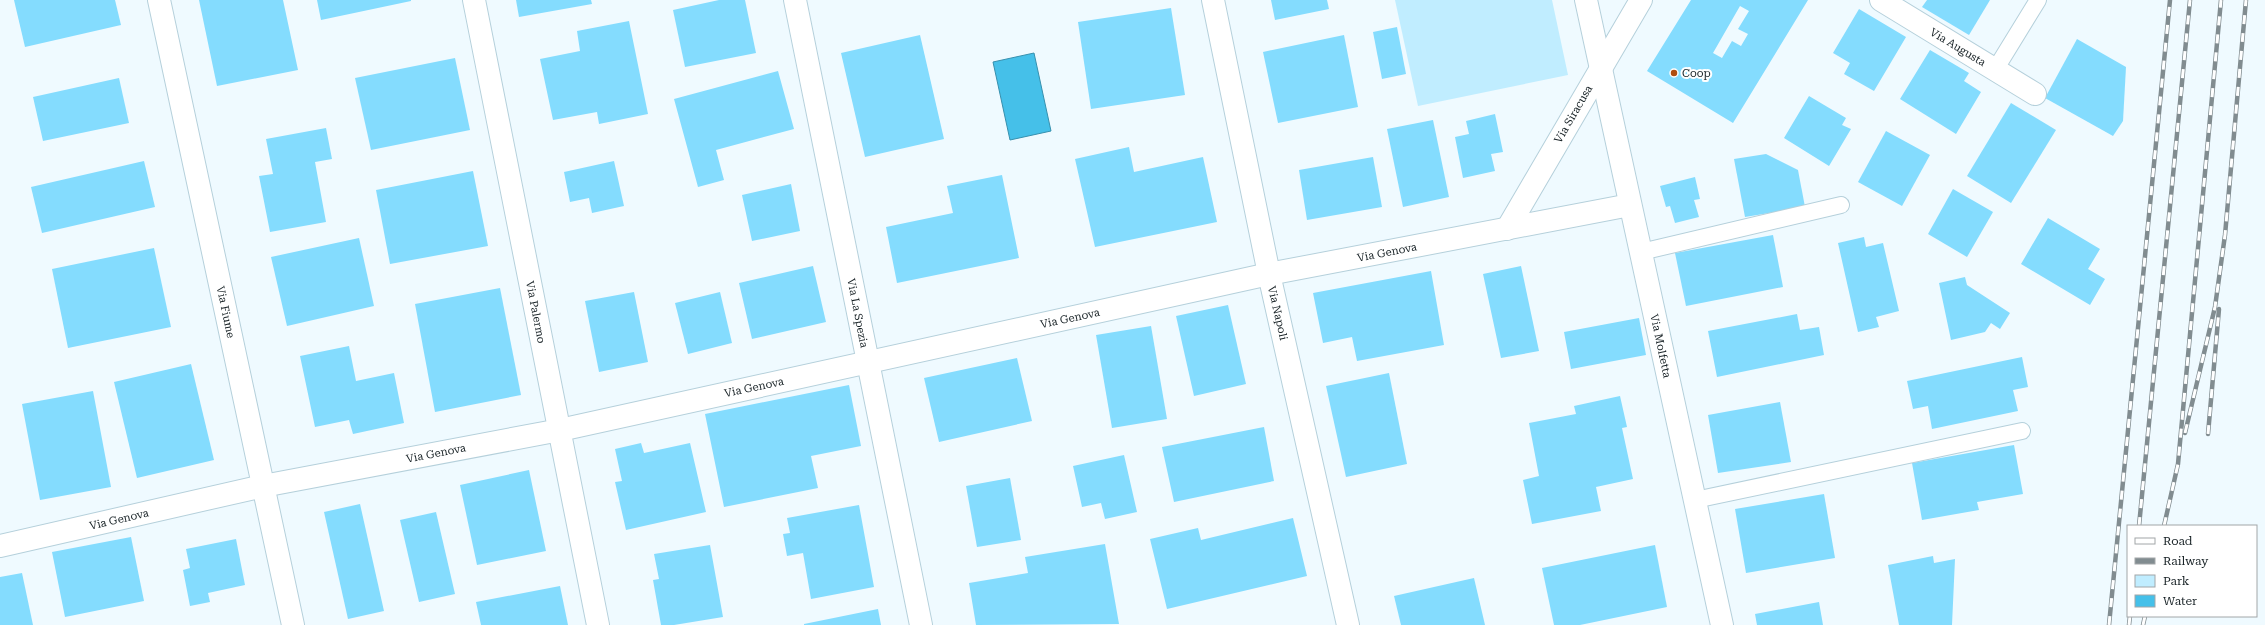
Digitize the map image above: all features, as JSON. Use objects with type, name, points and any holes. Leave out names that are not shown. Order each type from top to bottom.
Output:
[{"type":"street","name":"Via Fiume","points":[[159,0],[293,625]]},
{"type":"street","name":"Via Palermo","points":[[474,0],[598,625]]},
{"type":"street","name":"Via La Spezia","points":[[794,0],[921,625]]},
{"type":"street","name":"Via Napoli","points":[[1213,0],[1270,274],[1348,625]]},
{"type":"street","name":"Via Molfetta","points":[[1586,0],[1722,625]]},
{"type":"street","name":"Via Siracusa","points":[[1507,229],[1600,67],[1641,0]]},
{"type":"street","name":"Via Augusta","points":[[1881,0],[2035,94]]},
{"type":"street","name":"Via Genova","points":[[0,546],[263,486],[560,430],[1270,274],[1630,205]]},
{"type":"lane","points":[[1995,70],[2038,0]]},
{"type":"lane","points":[[1641,252],[1841,205]]},
{"type":"lane","points":[[1695,500],[2022,431]]},
{"type":"green space","points":[[1395,0],[1552,0],[1568,75],[1418,106]]},
{"type":"water","points":[[1034,53],[1051,131],[1010,140],[993,62]]},
{"type":"building","points":[[14,0],[115,0],[121,25],[25,47]]},
{"type":"building","points":[[199,0],[283,0],[298,70],[217,86]]},
{"type":"building","points":[[317,0],[411,0],[411,1],[321,20]]},
{"type":"building","points":[[516,0],[591,0],[592,4],[519,17]]},
{"type":"building","points":[[719,0],[745,0],[756,53],[685,67],[673,10]]},
{"type":"building","points":[[1271,0],[1327,0],[1329,9],[1275,20]]},
{"type":"building","points":[[1691,0],[1808,0],[1733,123],[1647,71]],"holes":[[[1740,6],[1749,11],[1738,29],[1748,34],[1741,46],[1732,41],[1722,58],[1713,53]]]},
{"type":"building","points":[[1927,0],[1990,0],[1969,35],[1922,7]]},
{"type":"building","points":[[1171,8],[1185,95],[1091,109],[1078,22]]},
{"type":"building","points":[[1859,9],[1906,37],[1874,91],[1844,74],[1850,63],[1833,53]]},
{"type":"building","points":[[629,21],[648,114],[599,124],[597,112],[553,120],[540,59],[580,51],[577,31]]},
{"type":"building","points":[[1397,27],[1406,74],[1382,79],[1373,32]]},
{"type":"building","points":[[920,35],[944,139],[865,157],[841,53]]},
{"type":"building","points":[[1344,35],[1358,107],[1278,123],[1263,52]]},
{"type":"building","points":[[2077,39],[2126,67],[2123,121],[2113,136],[2045,98]]},
{"type":"building","points":[[1930,50],[1969,73],[1964,81],[1981,92],[1956,134],[1900,99]]},
{"type":"building","points":[[455,58],[470,130],[371,150],[355,78]]},
{"type":"building","points":[[778,71],[794,129],[716,150],[724,180],[698,187],[674,99]]},
{"type":"building","points":[[119,78],[129,123],[43,141],[33,97]]},
{"type":"building","points":[[1809,96],[1846,118],[1842,125],[1851,129],[1829,166],[1784,138]]},
{"type":"building","points":[[2011,103],[2056,130],[2011,203],[1967,176]]},
{"type":"building","points":[[1495,114],[1503,152],[1491,154],[1495,171],[1463,178],[1455,137],[1469,134],[1466,121]]},
{"type":"building","points":[[1433,120],[1449,197],[1403,207],[1387,129]]},
{"type":"building","points":[[326,128],[332,159],[315,162],[326,222],[270,232],[259,176],[273,174],[266,139]]},
{"type":"building","points":[[1886,131],[1930,155],[1902,206],[1858,182]]},
{"type":"building","points":[[1129,147],[1134,172],[1203,157],[1217,222],[1095,247],[1075,159]]},
{"type":"building","points":[[1766,154],[1798,170],[1805,207],[1745,217],[1734,159]]},
{"type":"building","points":[[1373,157],[1382,207],[1307,220],[1299,170]]},
{"type":"building","points":[[144,161],[155,207],[42,233],[31,187]]},
{"type":"building","points":[[614,161],[624,206],[592,213],[589,198],[570,202],[564,172]]},
{"type":"building","points":[[473,171],[488,246],[390,264],[376,190]]},
{"type":"building","points":[[1002,175],[1019,258],[897,283],[886,227],[953,213],[947,186]]},
{"type":"building","points":[[1695,177],[1700,199],[1694,200],[1699,217],[1675,223],[1670,206],[1666,207],[1660,186]]},
{"type":"building","points":[[791,184],[800,231],[752,241],[742,195]]},
{"type":"building","points":[[1953,189],[1993,212],[1967,257],[1928,234]]},
{"type":"building","points":[[2048,218],[2100,249],[2088,269],[2105,279],[2090,305],[2021,264]]},
{"type":"building","points":[[1773,235],[1783,287],[1686,306],[1675,253]]},
{"type":"building","points":[[1864,237],[1866,247],[1883,243],[1899,311],[1876,317],[1879,327],[1858,332],[1838,243]]},
{"type":"building","points":[[359,238],[374,306],[287,326],[271,257]]},
{"type":"building","points":[[154,248],[171,327],[68,348],[52,269]]},
{"type":"building","points":[[813,266],[826,322],[752,339],[739,283]]},
{"type":"building","points":[[1521,266],[1539,351],[1501,358],[1483,274]]},
{"type":"building","points":[[1431,271],[1444,345],[1357,361],[1352,337],[1323,343],[1313,293]]},
{"type":"building","points":[[1965,277],[1967,285],[2010,313],[2000,329],[1991,323],[1985,332],[1951,340],[1939,283]]},
{"type":"building","points":[[500,288],[521,395],[435,412],[415,304]]},
{"type":"building","points":[[634,292],[648,362],[599,372],[585,301]]},
{"type":"building","points":[[720,292],[732,343],[688,354],[675,303]]},
{"type":"building","points":[[1228,305],[1246,384],[1194,396],[1176,316]]},
{"type":"building","points":[[1797,314],[1800,330],[1819,327],[1824,355],[1717,377],[1708,331]]},
{"type":"building","points":[[1639,318],[1646,355],[1571,369],[1564,332]]},
{"type":"building","points":[[1151,326],[1167,419],[1112,428],[1096,335]]},
{"type":"building","points":[[349,346],[356,381],[394,373],[404,423],[353,434],[349,420],[315,427],[300,356]]},
{"type":"building","points":[[2022,357],[2028,387],[2013,390],[2018,411],[1932,429],[1928,406],[1913,409],[1907,381]]},
{"type":"building","points":[[1017,358],[1032,421],[939,442],[924,378]]},
{"type":"building","points":[[191,364],[214,460],[137,478],[114,382]]},
{"type":"building","points":[[1389,373],[1407,464],[1346,477],[1326,386]]},
{"type":"building","points":[[849,385],[861,446],[811,456],[818,488],[724,507],[705,414]]},
{"type":"building","points":[[93,391],[111,487],[40,500],[22,404]]},
{"type":"building","points":[[1620,396],[1627,427],[1622,428],[1633,479],[1596,487],[1601,511],[1532,524],[1523,480],[1539,476],[1529,423],[1576,414],[1574,406]]},
{"type":"building","points":[[1780,402],[1791,462],[1718,473],[1708,415]]},
{"type":"building","points":[[1264,427],[1274,481],[1174,502],[1162,447]]},
{"type":"building","points":[[641,443],[644,453],[690,443],[706,512],[626,530],[615,482],[622,481],[615,449]]},
{"type":"building","points":[[2014,445],[2023,494],[1977,502],[1979,510],[1922,520],[1912,463]]},
{"type":"building","points":[[1124,455],[1137,512],[1105,519],[1101,503],[1082,507],[1073,466]]},
{"type":"building","points":[[529,470],[546,551],[477,565],[460,485]]},
{"type":"building","points":[[1010,478],[1021,540],[977,547],[966,486]]},
{"type":"building","points":[[1824,494],[1835,558],[1746,573],[1735,509]]},
{"type":"building","points":[[360,504],[384,611],[348,619],[324,512]]},
{"type":"building","points":[[859,505],[874,587],[811,599],[803,553],[787,556],[783,534],[790,533],[787,518]]},
{"type":"building","points":[[436,512],[455,594],[419,602],[400,520]]},
{"type":"building","points":[[1293,518],[1307,576],[1167,609],[1150,539],[1198,528],[1201,540]]},
{"type":"building","points":[[131,537],[144,601],[65,617],[52,552]]},
{"type":"building","points":[[236,539],[245,585],[208,593],[210,602],[190,606],[183,570],[190,568],[186,549]]},
{"type":"building","points":[[1105,544],[1119,624],[976,625],[969,583],[1028,573],[1025,557]]},
{"type":"building","points":[[710,545],[723,617],[674,625],[661,625],[653,580],[659,579],[654,554]]},
{"type":"building","points":[[1655,545],[1667,607],[1580,625],[1554,625],[1542,568]]},
{"type":"building","points":[[1933,556],[1934,563],[1955,559],[1952,625],[1899,625],[1888,565]]},
{"type":"building","points":[[22,573],[33,625],[0,625],[0,577]]},
{"type":"building","points":[[1474,578],[1485,625],[1401,625],[1394,596]]},
{"type":"building","points":[[560,586],[568,625],[481,625],[476,602]]},
{"type":"building","points":[[1819,602],[1823,625],[1757,625],[1755,614]]},
{"type":"building","points":[[878,609],[881,625],[804,625],[804,624]]},
{"type":"railway","points":[[2109,625],[2170,0]]},
{"type":"railway","points":[[2139,525],[2190,0]]},
{"type":"railway","points":[[2164,525],[2178,464],[2221,0]]},
{"type":"railway","points":[[2185,433],[2215,307],[2225,235],[2246,0]]},
{"type":"railway","points":[[2208,434],[2219,309]]},
{"type":"railway","points":[[2129,625],[2130,617]]},
{"type":"railway","points":[[2143,625],[2145,617]]},
{"type":"place","name":"Coop","points":[[1674,73]]}]
